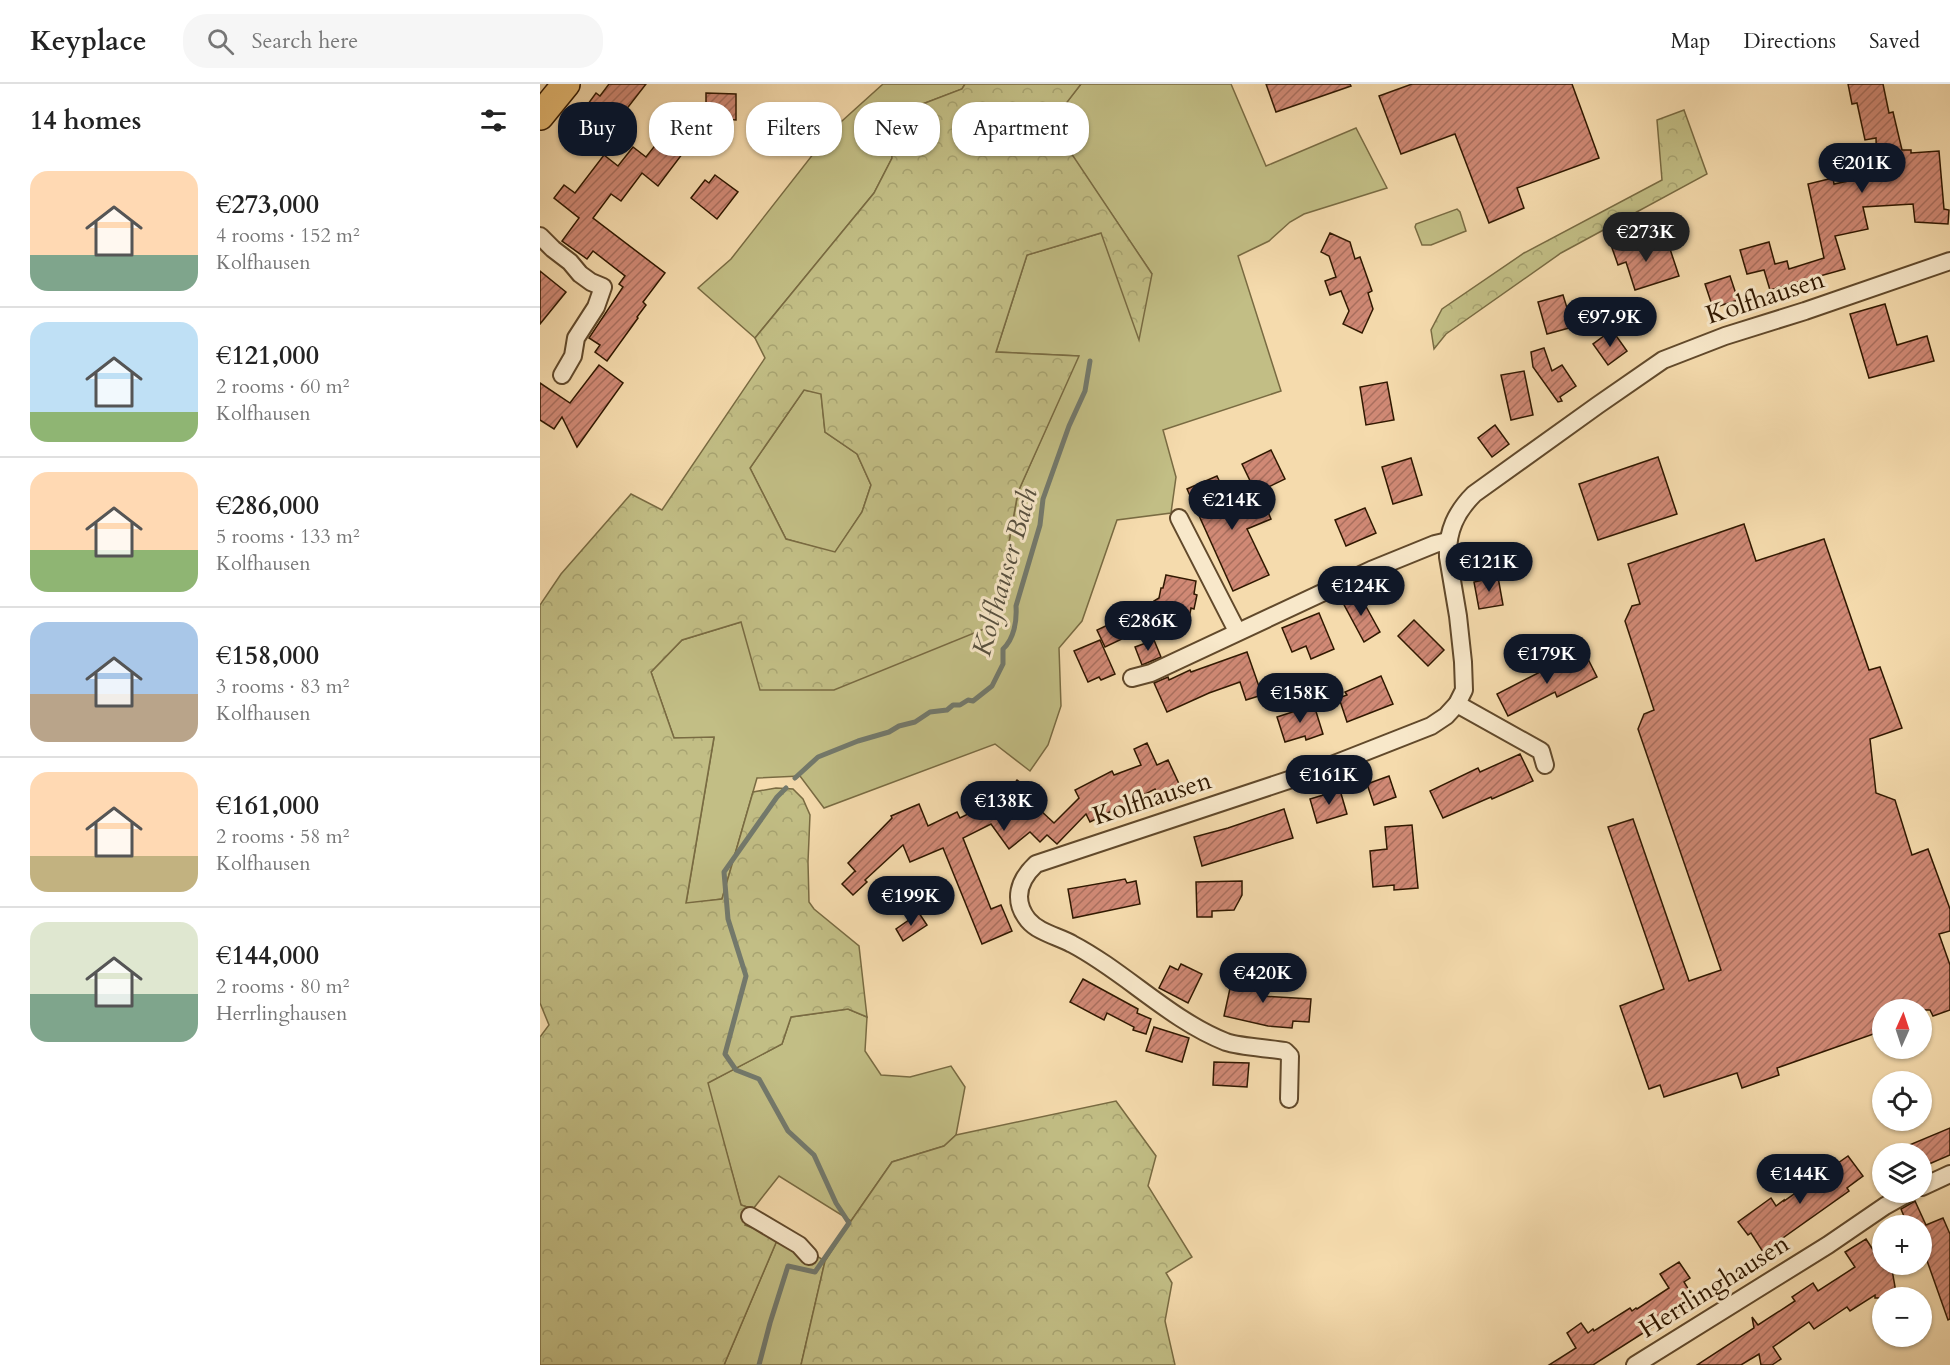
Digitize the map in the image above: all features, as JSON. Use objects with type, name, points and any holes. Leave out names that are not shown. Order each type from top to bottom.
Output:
[{"type":"main road","points":[[540,116],[566,84]]},
{"type":"street","points":[[540,236],[570,262],[580,274],[603,287],[596,307],[576,338],[573,356],[562,375]]},
{"type":"street","name":"Kolfhausen","points":[[1289,1099],[1290,1056],[1285,1051],[1227,1042],[1197,1027],[1157,1002],[1105,964],[1071,944],[1044,932],[1029,921],[1020,905],[1018,889],[1027,872],[1036,864],[1318,770],[1431,726],[1446,716],[1457,704],[1464,690],[1463,662],[1448,557],[1448,541],[1459,510],[1474,494],[1663,360],[1725,336],[1950,261]]},
{"type":"street","points":[[1179,518],[1238,632]]},
{"type":"street","points":[[1132,678],[1151,673],[1371,570],[1448,541]]},
{"type":"street","points":[[1457,704],[1541,751],[1545,765]]},
{"type":"street","points":[[1932,1182],[1950,1174]]},
{"type":"street","name":"Herrlinghausen","points":[[1635,1365],[1828,1245],[1890,1203]]},
{"type":"street","points":[[750,1216],[799,1245],[809,1256]]},
{"type":"green space","points":[[883,84],[965,84],[962,89],[928,102],[863,102]]},
{"type":"green space","points":[[965,84],[1081,84],[1067,102],[952,102],[952,156],[1073,156],[1152,274],[1139,340],[1101,233],[1027,255],[996,352],[1079,356],[1018,492],[994,625],[834,690],[760,690],[741,622],[682,640],[651,672],[674,738],[714,737],[686,903],[722,899],[753,792],[776,788],[793,789],[803,799],[810,815],[809,902],[814,909],[859,946],[867,1017],[848,1009],[791,1017],[782,1044],[708,1083],[741,1205],[753,1209],[745,1225],[778,1238],[724,1365],[540,1365],[540,1037],[549,1025],[540,1003],[540,605],[561,574],[631,494],[662,510],[765,358],[755,338],[874,193],[892,156],[940,156],[940,102],[928,102],[962,89]],"holes":[[[804,390],[821,394],[825,432],[857,454],[871,485],[862,512],[835,552],[786,539],[750,468]]]},
{"type":"green space","points":[[1081,84],[1231,84],[1266,166],[1356,128],[1387,188],[1304,214],[1290,222],[1269,241],[1238,256],[1281,391],[1163,430],[1176,477],[1171,513],[1117,520],[1082,621],[1059,648],[1061,706],[1048,745],[1030,771],[995,744],[824,808],[800,776],[757,778],[722,899],[686,904],[714,738],[674,738],[651,672],[682,640],[741,622],[994,625],[1018,492],[1078,356],[996,352],[1027,255],[1101,233],[1152,274],[1072,156],[1089,156],[1089,102],[1067,102]]},
{"type":"green space","points":[[854,110],[854,156],[893,156],[892,158],[874,193],[755,338],[698,288],[731,259],[812,156],[842,156],[842,121]]},
{"type":"green space","points":[[1684,110],[1707,174],[1561,253],[1446,334],[1434,349],[1431,330],[1442,309],[1524,253],[1662,180],[1657,120]]},
{"type":"green space","points":[[1457,209],[1466,231],[1431,245],[1422,245],[1416,224]]},
{"type":"green space","points":[[804,390],[821,393],[825,432],[857,454],[871,485],[862,512],[835,553],[786,539],[750,468]]},
{"type":"green space","points":[[848,1009],[867,1017],[865,1051],[881,1075],[910,1077],[951,1066],[965,1087],[956,1135],[944,1146],[892,1162],[851,1221],[779,1176],[753,1209],[741,1205],[707,1083],[782,1044],[791,1017]]},
{"type":"green space","points":[[1116,1101],[1156,1156],[1148,1186],[1192,1257],[1166,1273],[1172,1283],[1165,1321],[1175,1365],[801,1365],[825,1261],[892,1162],[944,1146],[956,1135]]},
{"type":"green space","points":[[778,1238],[825,1261],[801,1365],[724,1365]]},
{"type":"building","points":[[609,84],[646,84],[632,102],[589,102],[596,93],[600,96]]},
{"type":"building","points":[[1266,84],[1350,84],[1351,86],[1276,112]]},
{"type":"building","points":[[1412,84],[1572,84],[1599,158],[1517,188],[1524,208],[1489,223],[1455,134],[1401,154],[1379,96]]},
{"type":"building","points":[[1848,84],[1883,84],[1889,113],[1893,112],[1902,150],[1911,150],[1911,153],[1939,151],[1944,209],[1949,210],[1948,224],[1915,222],[1913,204],[1863,207],[1868,229],[1835,236],[1845,269],[1770,290],[1764,270],[1747,274],[1740,250],[1769,242],[1775,264],[1787,261],[1789,269],[1824,258],[1808,184],[1833,178],[1834,184],[1877,175],[1876,138],[1865,140],[1857,103],[1852,104]]},
{"type":"building","points":[[706,93],[736,94],[736,120],[734,120],[734,102],[706,102]]},
{"type":"building","points":[[637,150],[646,157],[649,153],[649,156],[681,156],[658,186],[642,173],[621,201],[611,194],[593,218],[665,273],[643,302],[646,305],[607,361],[595,352],[600,345],[589,338],[623,287],[619,284],[625,276],[593,251],[587,259],[562,241],[579,218],[554,198],[564,185],[575,193],[603,156],[618,166],[626,156],[637,156]]},
{"type":"building","points":[[715,175],[738,192],[717,219],[691,198],[705,180],[709,183]]},
{"type":"building","points":[[1330,233],[1350,242],[1355,259],[1360,257],[1372,291],[1368,293],[1373,309],[1362,333],[1343,324],[1349,311],[1341,291],[1330,295],[1325,281],[1336,277],[1329,256],[1321,252]]},
{"type":"building","points":[[1638,237],[1642,251],[1668,243],[1679,276],[1635,290],[1626,262],[1618,265],[1611,245]]},
{"type":"building","points":[[540,271],[566,292],[540,324]]},
{"type":"building","points":[[1730,276],[1738,300],[1713,308],[1705,284]]},
{"type":"building","points":[[1563,295],[1573,327],[1547,334],[1538,302]]},
{"type":"building","points":[[1885,304],[1897,345],[1927,336],[1934,361],[1869,378],[1850,314]]},
{"type":"building","points":[[1612,330],[1627,351],[1608,365],[1593,344]]},
{"type":"building","points":[[1544,348],[1552,371],[1562,365],[1576,386],[1560,397],[1562,401],[1558,402],[1533,367],[1531,352]]},
{"type":"building","points":[[599,365],[623,383],[577,447],[562,417],[554,429],[540,420],[540,383],[570,403]]},
{"type":"building","points":[[1524,371],[1533,415],[1511,420],[1501,375]]},
{"type":"building","points":[[1387,382],[1394,420],[1366,425],[1360,387]]},
{"type":"building","points":[[1495,425],[1509,444],[1492,457],[1478,438]]},
{"type":"building","points":[[1271,450],[1285,479],[1256,493],[1242,464]]},
{"type":"building","points":[[1658,457],[1677,514],[1598,540],[1579,484]]},
{"type":"building","points":[[1411,458],[1422,495],[1393,504],[1382,467]]},
{"type":"building","points":[[1217,476],[1231,506],[1260,493],[1271,519],[1247,529],[1269,575],[1233,591],[1187,489]]},
{"type":"building","points":[[1365,508],[1376,533],[1346,546],[1335,520]]},
{"type":"building","points":[[1744,524],[1756,561],[1824,539],[1869,670],[1880,667],[1902,728],[1870,739],[1876,793],[1895,800],[1912,855],[1928,849],[1950,909],[1950,931],[1939,934],[1950,965],[1950,1010],[1933,1016],[1932,999],[1872,999],[1872,1035],[1777,1068],[1779,1075],[1742,1088],[1737,1073],[1664,1097],[1660,1085],[1649,1089],[1620,1006],[1664,989],[1608,827],[1633,819],[1689,981],[1721,970],[1638,729],[1644,714],[1654,710],[1625,621],[1632,606],[1640,604],[1628,564]]},
{"type":"building","points":[[1166,575],[1196,581],[1194,594],[1197,595],[1194,609],[1191,608],[1187,629],[1162,624],[1164,613],[1155,612],[1157,605],[1154,601],[1159,598]]},
{"type":"building","points":[[1498,577],[1503,605],[1479,609],[1474,582]]},
{"type":"building","points":[[1358,592],[1380,632],[1364,642],[1342,601]]},
{"type":"building","points":[[1319,613],[1334,649],[1311,659],[1306,646],[1292,652],[1282,628]]},
{"type":"building","points":[[1414,620],[1444,650],[1428,666],[1398,636]]},
{"type":"building","points":[[1114,622],[1122,639],[1105,647],[1097,630]]},
{"type":"building","points":[[1100,640],[1115,674],[1088,682],[1074,651]]},
{"type":"building","points":[[1154,640],[1161,657],[1142,665],[1135,647]]},
{"type":"building","points":[[1247,652],[1262,695],[1246,700],[1240,682],[1167,712],[1154,683],[1168,677],[1169,680],[1190,670],[1191,672]]},
{"type":"building","points":[[1586,655],[1597,677],[1557,697],[1555,692],[1508,716],[1497,694],[1544,670],[1546,675]]},
{"type":"building","points":[[1381,676],[1393,704],[1347,722],[1339,698],[1347,695],[1345,692]]},
{"type":"building","points":[[1314,705],[1323,734],[1306,740],[1305,736],[1285,742],[1277,717]]},
{"type":"building","points":[[1147,743],[1157,765],[1168,760],[1180,786],[1158,796],[1155,789],[1090,822],[1086,814],[1057,844],[1047,835],[1040,842],[1030,832],[1009,849],[991,824],[963,838],[991,909],[1001,905],[1012,931],[982,944],[943,848],[910,862],[903,845],[865,880],[867,882],[853,895],[842,884],[856,872],[848,863],[892,818],[891,816],[919,804],[928,826],[957,812],[960,818],[988,804],[986,801],[1002,794],[1003,799],[1017,780],[1029,789],[1024,795],[1054,823],[1079,798],[1075,790],[1112,771],[1114,775],[1141,765],[1134,749]]},
{"type":"building","points":[[1520,754],[1533,781],[1443,818],[1430,791],[1478,768],[1480,772]]},
{"type":"building","points":[[1389,776],[1396,797],[1374,805],[1367,784]]},
{"type":"building","points":[[1340,790],[1347,814],[1317,823],[1310,799]]},
{"type":"building","points":[[1284,809],[1293,838],[1202,866],[1194,837]]},
{"type":"building","points":[[1412,825],[1418,888],[1394,890],[1394,885],[1373,887],[1370,851],[1387,849],[1385,827]]},
{"type":"building","points":[[1125,879],[1127,883],[1136,881],[1140,904],[1073,918],[1068,889]]},
{"type":"building","points":[[1242,881],[1242,895],[1234,910],[1212,911],[1212,917],[1197,917],[1196,882]]},
{"type":"building","points":[[919,913],[927,925],[903,941],[896,929]]},
{"type":"building","points":[[1181,964],[1202,974],[1188,1003],[1159,988],[1170,966],[1178,970]]},
{"type":"building","points":[[1234,970],[1265,977],[1261,996],[1311,999],[1309,1022],[1293,1021],[1292,1028],[1268,1026],[1224,1016]]},
{"type":"building","points":[[1083,979],[1138,1009],[1137,1013],[1151,1019],[1146,1034],[1133,1030],[1134,1027],[1107,1013],[1104,1020],[1070,1002]]},
{"type":"building","points":[[1154,1027],[1189,1038],[1182,1062],[1146,1051]]},
{"type":"building","points":[[1214,1062],[1249,1063],[1247,1087],[1213,1085]]},
{"type":"building","points":[[1950,1128],[1950,1155],[1932,1163],[1932,1143],[1914,1143]]},
{"type":"building","points":[[1848,1156],[1863,1176],[1847,1188],[1849,1191],[1763,1252],[1751,1233],[1748,1235],[1738,1222],[1771,1198],[1776,1206]]},
{"type":"building","points":[[1916,1203],[1921,1215],[1903,1215],[1901,1209]]},
{"type":"building","points":[[1943,1218],[1950,1234],[1950,1319],[1948,1320],[1932,1275],[1932,1223]]},
{"type":"building","points":[[1866,1239],[1872,1248],[1872,1275],[1893,1275],[1895,1287],[1872,1287],[1872,1297],[1850,1311],[1847,1307],[1814,1329],[1809,1322],[1773,1347],[1781,1359],[1772,1365],[1761,1365],[1759,1354],[1741,1365],[1697,1365],[1754,1328],[1752,1317],[1758,1325],[1795,1301],[1792,1297],[1813,1283],[1818,1291],[1855,1267],[1845,1252]]},
{"type":"building","points":[[1679,1262],[1690,1278],[1684,1282],[1695,1300],[1593,1365],[1549,1365],[1576,1348],[1567,1333],[1581,1323],[1588,1333],[1593,1329],[1594,1331],[1630,1308],[1632,1311],[1637,1309],[1669,1288],[1660,1274]]},
{"type":"waterway","name":"Kolfhauser Bach","points":[[795,778],[818,757],[915,722],[930,712],[947,710],[953,705],[960,705],[968,700],[973,701],[992,686],[1003,664],[1003,649],[1014,629],[1016,606],[1040,525],[1043,499],[1069,426],[1085,391],[1090,361]]},
{"type":"waterway","name":"Kolfhauser Bach","points":[[759,1365],[788,1266],[815,1272],[849,1223],[836,1203],[814,1155],[788,1131],[759,1079],[736,1070],[725,1054],[746,976],[728,919],[724,872],[777,797],[786,788]]}]
